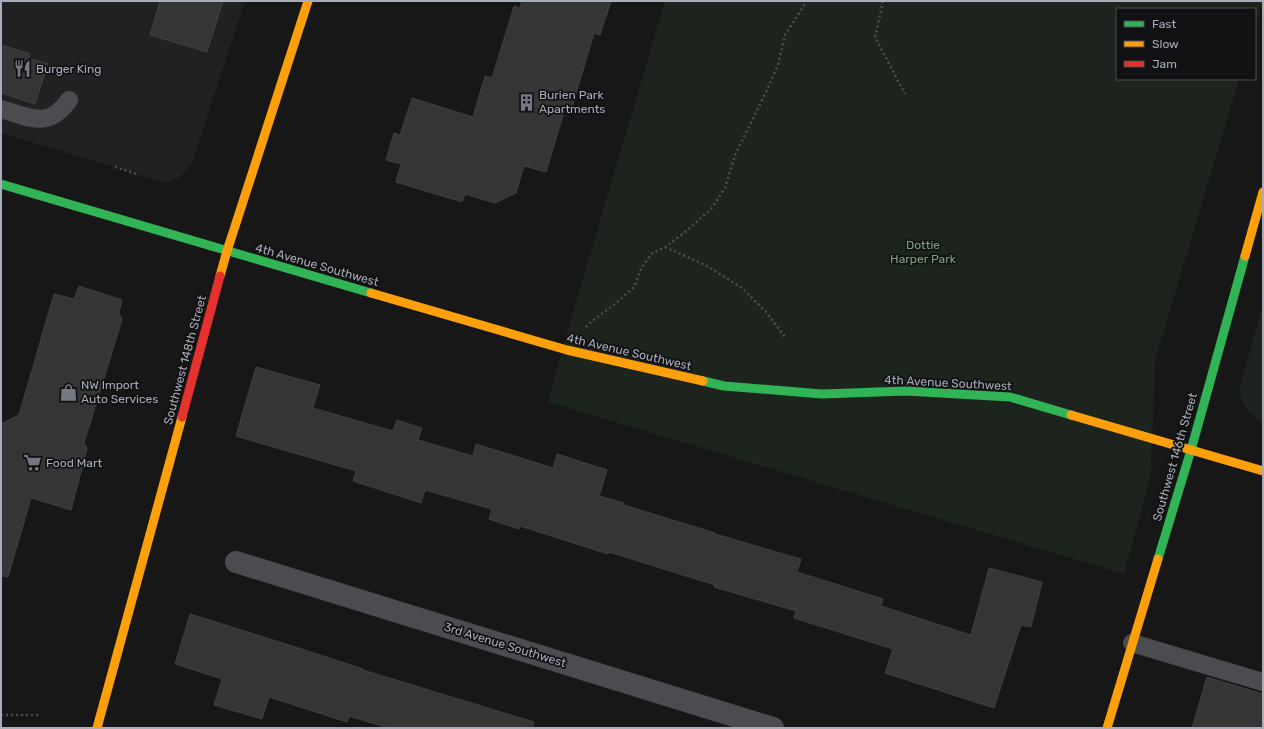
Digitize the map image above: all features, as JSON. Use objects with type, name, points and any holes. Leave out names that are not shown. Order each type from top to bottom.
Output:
[{"type":"street","name":"Southwest 148th Street","points":[[97,728],[227,251],[308,1]]},
{"type":"street","name":"4th Avenue Southwest","points":[[1,184],[567,350],[724,386],[822,394],[906,391],[1010,397],[1263,471]]},
{"type":"street","name":"Southwest 146th Street","points":[[1107,728],[1191,450],[1263,192]]},
{"type":"street","name":"3rd Avenue Southwest","points":[[236,562],[773,728]]},
{"type":"lane","points":[[1,110],[34,119],[44,119],[55,115],[69,100]]},
{"type":"lane","points":[[1132,643],[1263,682]]},
{"type":"path","points":[[567,350],[591,322],[634,287],[641,269],[651,254],[665,247],[684,233],[711,209],[725,188],[735,155],[778,65],[785,35],[806,1]]},
{"type":"path","points":[[883,1],[875,37],[905,94]]},
{"type":"path","points":[[115,167],[139,175]]},
{"type":"path","points":[[665,247],[705,265],[742,288],[766,312],[785,338]]},
{"type":"path","points":[[1,715],[40,715]]},
{"type":"shaded area","points":[[1,1],[245,1],[192,163],[181,176],[167,183],[1,133]]},
{"type":"green space","name":"Dottie Harper Park","points":[[665,1],[1263,1],[1256,24],[1256,8],[1116,8],[1116,80],[1239,80],[1155,361],[1151,475],[1124,574],[548,402]]},
{"type":"green space","points":[[1263,305],[1263,423],[1254,417],[1244,405],[1239,389]]},
{"type":"building","points":[[160,1],[223,1],[207,52],[150,35]]},
{"type":"building","name":"Burien Park Apartments","points":[[522,1],[611,1],[600,35],[594,33],[572,107],[566,105],[546,172],[524,166],[516,193],[495,203],[465,194],[462,202],[396,182],[401,164],[386,160],[394,133],[400,135],[412,98],[473,117],[485,76],[492,78],[514,6],[520,8]]},
{"type":"building","name":"Burger King","points":[[1,45],[30,54],[29,58],[48,64],[35,104],[1,93]]},
{"type":"building","points":[[79,286],[122,300],[119,313],[122,320],[84,443],[87,449],[71,510],[31,498],[8,577],[1,576],[1,424],[19,415],[54,294],[74,299]]},
{"type":"building","points":[[256,367],[320,385],[313,408],[393,431],[397,420],[422,428],[418,440],[473,456],[476,444],[553,468],[557,454],[607,470],[599,496],[715,534],[801,559],[797,572],[883,599],[881,606],[971,635],[989,568],[1042,582],[1031,627],[1021,625],[994,708],[885,673],[893,649],[794,618],[796,611],[714,587],[715,585],[609,552],[608,554],[520,526],[519,529],[489,519],[492,509],[425,490],[421,503],[353,481],[356,471],[236,436]]},
{"type":"building","points":[[190,614],[363,670],[534,722],[533,728],[389,728],[349,716],[347,722],[269,697],[262,719],[214,705],[222,679],[175,664]]},
{"type":"building","points":[[1207,677],[1263,694],[1263,728],[1192,728]]},
{"type":"traffic: fast","points":[[1,184],[371,293]]},
{"type":"traffic: fast","points":[[1158,559],[1191,450],[1245,256]]},
{"type":"traffic: fast","points":[[703,381],[724,386],[822,394],[906,391],[1010,397],[1071,415]]},
{"type":"traffic: slow","points":[[220,276],[308,1]]},
{"type":"traffic: slow","points":[[1245,256],[1263,192]]},
{"type":"traffic: slow","points":[[371,293],[567,350],[703,381]]},
{"type":"traffic: slow","points":[[1071,415],[1263,471]]},
{"type":"traffic: slow","points":[[97,728],[182,417]]},
{"type":"traffic: slow","points":[[1107,728],[1158,559]]},
{"type":"traffic: jam","points":[[182,417],[220,276]]},
{"type":"place","name":"Burger King","points":[[23,69]]},
{"type":"place","name":"Burien Park Apartments","points":[[526,102]]},
{"type":"place","name":"NW Import Auto Services","points":[[68,392]]},
{"type":"place","name":"Food Mart","points":[[33,463]]}]
